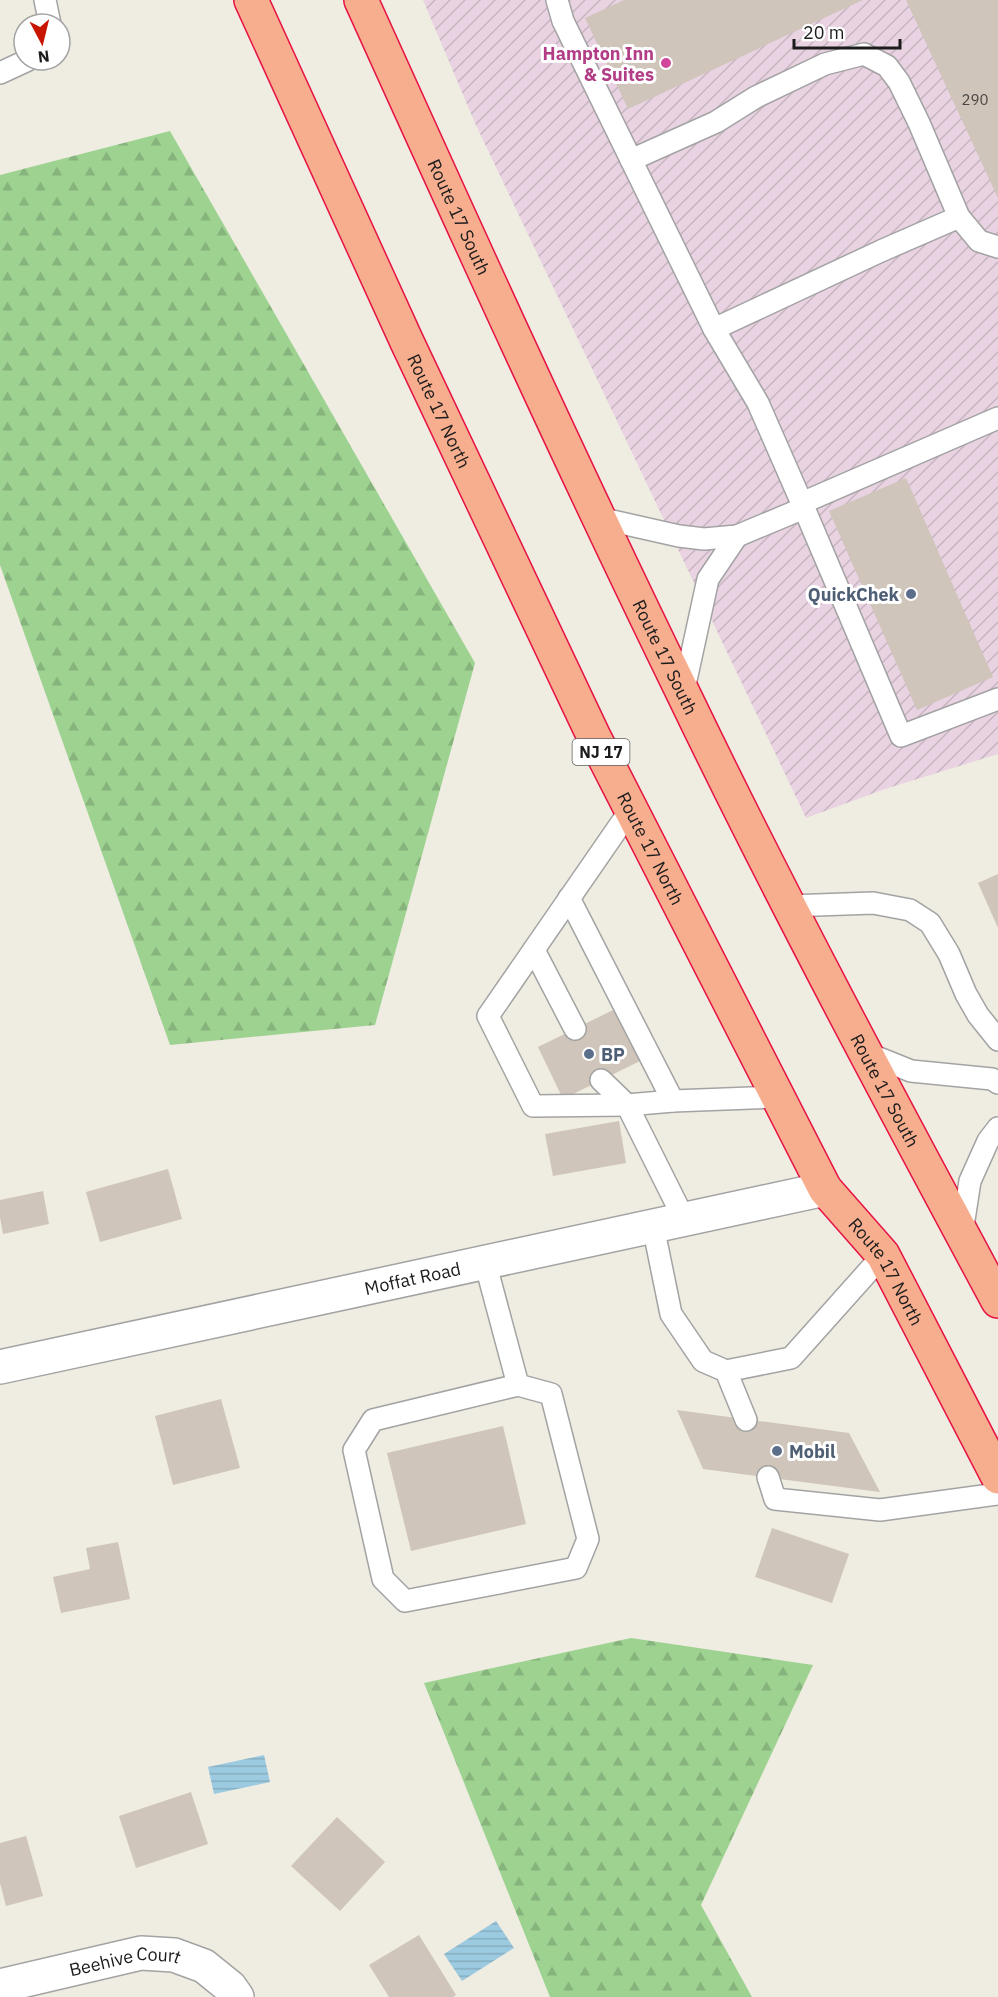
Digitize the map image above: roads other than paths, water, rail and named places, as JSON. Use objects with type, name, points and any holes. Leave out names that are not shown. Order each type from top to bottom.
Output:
[{"type":"highway","name":"Route 17 North","points":[[251,0],[406,342],[594,737],[825,1189],[883,1255],[998,1478]]},
{"type":"highway","name":"Route 17 South","points":[[361,0],[496,300],[683,694],[789,906],[912,1143],[998,1300]]},
{"type":"street","name":"Moffat Road","points":[[0,1367],[825,1189]]},
{"type":"street","name":"Beehive Court","points":[[0,1986],[141,1953],[174,1955],[204,1966],[230,1987],[237,1997]]},
{"type":"lane","points":[[557,0],[563,21],[714,329],[758,403],[901,735],[998,699]]},
{"type":"lane","points":[[631,160],[716,122],[756,98],[825,64],[864,54],[887,66],[899,82],[959,217],[979,241],[998,247]]},
{"type":"lane","points":[[714,329],[959,217]]},
{"type":"lane","points":[[599,518],[679,536],[704,539],[737,536],[998,418]]},
{"type":"lane","points":[[683,694],[708,579],[737,536]]},
{"type":"lane","points":[[631,809],[488,1016],[533,1106],[627,1105],[778,1097]]},
{"type":"lane","points":[[569,898],[673,1101]]},
{"type":"lane","points":[[789,906],[873,903],[910,910],[930,922],[949,954],[966,994],[978,1015],[998,1040]]},
{"type":"lane","points":[[534,950],[575,1029]]},
{"type":"lane","points":[[866,1053],[912,1071],[992,1079],[998,1083]]},
{"type":"lane","points":[[601,1080],[627,1105],[669,1222],[671,1314],[703,1361],[726,1371],[791,1358],[883,1255]]},
{"type":"lane","points":[[962,1234],[970,1181],[988,1141],[998,1128]]},
{"type":"lane","points":[[485,1262],[518,1385]]},
{"type":"lane","points":[[726,1371],[746,1420]]},
{"type":"lane","points":[[518,1385],[551,1394],[588,1539],[576,1568],[405,1601],[383,1579],[354,1450],[374,1420],[518,1385]]},
{"type":"lane","points":[[768,1477],[775,1499],[880,1510],[998,1494]]},
{"type":"water","points":[[264,1755],[270,1782],[214,1794],[208,1767]]},
{"type":"water","points":[[496,1921],[514,1948],[462,1981],[444,1954]]},
{"type":"place","name":"Hampton Inn & Suites","points":[[666,63]]},
{"type":"place","name":"QuickChek","points":[[911,594]]},
{"type":"place","name":"BP","points":[[589,1054]]},
{"type":"place","name":"Mobil","points":[[777,1451]]}]
